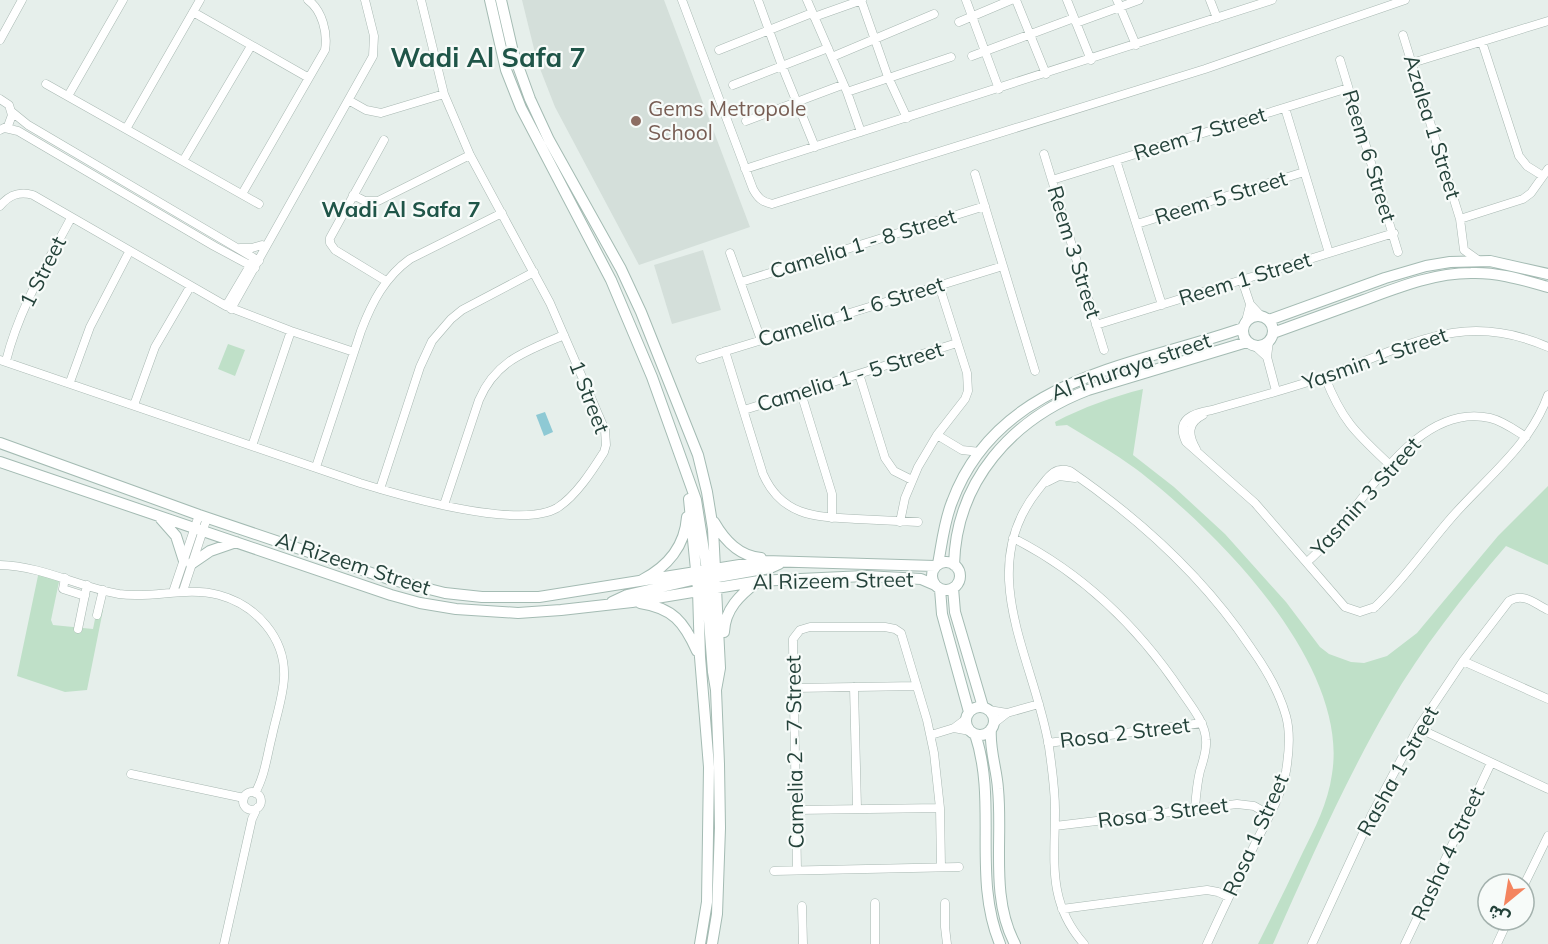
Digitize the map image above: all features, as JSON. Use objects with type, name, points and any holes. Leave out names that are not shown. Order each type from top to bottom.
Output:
[{"type":"street","points":[[0,39],[22,0]]},
{"type":"street","points":[[68,96],[123,0]]},
{"type":"street","points":[[126,129],[200,0]]},
{"type":"street","points":[[242,194],[323,55],[326,44],[320,13],[308,0]]},
{"type":"street","points":[[229,308],[284,218],[373,56],[374,36],[365,0]]},
{"type":"street","name":"1 Street","points":[[71,218],[30,294],[3,361],[380,489],[488,513],[531,515],[543,513],[565,502],[600,458],[606,445],[605,430],[564,334],[534,272],[470,155],[444,94],[421,0]]},
{"type":"street","points":[[490,0],[496,33],[513,89],[529,126],[599,256],[622,304],[660,398],[687,481],[696,500],[707,578],[716,690],[720,828],[717,914],[712,944]]},
{"type":"street","points":[[501,0],[513,52],[538,117],[621,268],[698,455],[707,492],[712,519],[700,657],[709,793],[707,902],[700,944]]},
{"type":"street","points":[[682,0],[757,197],[772,204],[1205,69],[1405,0]]},
{"type":"street","points":[[758,0],[815,147]]},
{"type":"street","points":[[807,0],[861,132]]},
{"type":"street","points":[[719,50],[861,0],[888,77],[907,118]]},
{"type":"street","points":[[966,0],[999,89]]},
{"type":"street","points":[[959,22],[1011,0]]},
{"type":"street","points":[[1016,0],[1046,74]]},
{"type":"street","points":[[1067,0],[1090,60]]},
{"type":"street","points":[[972,56],[1118,4],[1139,0]]},
{"type":"street","points":[[1210,0],[1217,18]]},
{"type":"street","points":[[745,169],[1272,0]]},
{"type":"street","points":[[1118,4],[1136,45]]},
{"type":"street","points":[[193,12],[309,78]]},
{"type":"street","points":[[832,57],[934,14]]},
{"type":"street","points":[[1412,63],[1548,21]]},
{"type":"street","name":"Azalea 1 Street","points":[[1403,35],[1460,219],[1464,250]]},
{"type":"street","points":[[1482,42],[1519,156],[1527,166],[1543,177]]},
{"type":"street","points":[[183,161],[251,46]]},
{"type":"street","points":[[733,85],[828,48]]},
{"type":"street","points":[[746,121],[797,102],[951,57]]},
{"type":"street","name":"Reem 6 Street","points":[[1340,60],[1398,252]]},
{"type":"street","points":[[45,84],[259,204]]},
{"type":"street","name":"Reem 7 Street","points":[[1052,180],[1348,88]]},
{"type":"street","points":[[350,101],[366,110],[381,113],[444,94]]},
{"type":"street","points":[[0,99],[6,102],[12,112],[37,130],[237,247],[255,263]]},
{"type":"street","points":[[1285,108],[1329,253]]},
{"type":"street","points":[[2,129],[11,119],[12,112]]},
{"type":"street","points":[[2,129],[18,131],[227,253],[255,263]]},
{"type":"street","points":[[384,140],[331,234],[330,243],[335,250],[386,281]]},
{"type":"street","name":"Reem 3 Street","points":[[1044,154],[1104,350]]},
{"type":"street","points":[[353,195],[365,201],[378,201],[470,155]]},
{"type":"street","points":[[1116,160],[1162,304]]},
{"type":"street","points":[[1460,219],[1523,199],[1531,193],[1548,169]]},
{"type":"street","name":"Reem 5 Street","points":[[1137,224],[1304,172]]},
{"type":"street","points":[[975,174],[1035,371]]},
{"type":"street","name":"1 Street","points":[[0,206],[12,195],[26,193],[229,308],[291,332],[354,352]]},
{"type":"street","name":"Camelia 1 - 8 Street","points":[[741,282],[985,206]]},
{"type":"street","points":[[229,308],[242,278],[255,263],[262,245],[280,216],[286,211]]},
{"type":"street","points":[[316,467],[366,317],[386,281],[396,268],[410,259],[502,213]]},
{"type":"street","name":"Reem 1 Street","points":[[1096,325],[1394,233]]},
{"type":"street","points":[[237,247],[247,249],[262,245]]},
{"type":"street","points":[[1450,262],[1464,250],[1478,260]]},
{"type":"street","points":[[70,382],[90,327],[129,252]]},
{"type":"street","points":[[227,253],[238,264],[242,278]]},
{"type":"street","name":"Camelia 1 - 8 Street","points":[[730,253],[761,340]]},
{"type":"street","points":[[1245,325],[1250,318],[1264,318],[1426,266],[1478,260],[1511,264],[1548,274]]},
{"type":"street","name":"Camelia 1 - 6 Street","points":[[700,359],[1003,266]]},
{"type":"street","points":[[380,489],[420,367],[432,341],[462,310],[534,272]]},
{"type":"street","points":[[1251,344],[1263,346],[1271,337],[1389,291],[1451,274],[1491,273],[1548,287]]},
{"type":"street","points":[[1242,280],[1250,304],[1264,318],[1271,337],[1267,357],[1276,391]]},
{"type":"street","points":[[900,522],[912,480],[937,435],[965,399],[968,391],[968,373],[939,285]]},
{"type":"street","points":[[134,405],[155,347],[190,287]]},
{"type":"street","points":[[1250,304],[1243,333],[1251,344],[1267,357]]},
{"type":"street","name":"Al Thuraya street","points":[[937,565],[952,501],[968,469],[991,438],[1019,412],[1050,393],[1107,370],[1245,325]]},
{"type":"street","name":"Yasmin 1 Street","points":[[1548,345],[1498,332],[1477,330],[1454,332],[1413,342],[1325,376],[1212,410],[1199,417],[1190,428],[1189,435],[1199,454],[1255,503],[1308,562],[1344,611],[1354,616],[1366,614],[1399,583],[1453,516],[1527,437],[1548,395]]},
{"type":"street","points":[[252,446],[291,332]]},
{"type":"street","name":"1 Street","points":[[444,505],[486,385],[499,369],[514,358],[564,334]]},
{"type":"street","name":"Camelia 1 - 5 Street","points":[[744,410],[957,344]]},
{"type":"street","name":"Al Thuraya street","points":[[954,565],[957,531],[970,492],[996,453],[1020,428],[1036,416],[1088,390],[1251,344]]},
{"type":"street","points":[[725,351],[763,474],[770,486],[784,501],[800,512],[820,518],[918,522]]},
{"type":"street","points":[[859,374],[885,458],[894,471],[912,480]]},
{"type":"street","points":[[1325,376],[1345,420],[1390,465]]},
{"type":"street","points":[[801,393],[832,494],[832,518]]},
{"type":"street","name":"Yasmin 3 Street","points":[[1308,562],[1345,522],[1390,465],[1411,442],[1423,433],[1450,421],[1476,417],[1490,418],[1527,437]]},
{"type":"street","points":[[937,435],[957,448],[968,452],[980,452]]},
{"type":"street","name":"Al Rizeem Street","points":[[0,443],[203,516],[389,579],[445,593],[483,597],[539,597],[637,583],[707,578],[759,581],[866,576],[925,579],[937,587]]},
{"type":"street","points":[[0,448],[14,448]]},
{"type":"street","points":[[957,448],[968,469]]},
{"type":"street","name":"Al Rizeem Street","points":[[0,462],[391,595],[438,606],[518,613],[606,605],[632,602],[707,578]]},
{"type":"street","name":"Rosa 1 Street","points":[[1084,944],[1074,932],[1062,909],[1054,875],[1054,784],[1048,743],[1009,596],[1009,559],[1013,538],[1026,508],[1041,487],[1059,476],[1081,480],[1097,490],[1138,522],[1196,576],[1244,637],[1274,685],[1287,718],[1289,755],[1280,791],[1207,944]]},
{"type":"street","points":[[637,583],[662,567],[678,547],[687,522],[687,481]]},
{"type":"street","points":[[156,515],[177,536],[187,562],[183,591]]},
{"type":"street","points":[[173,592],[187,562],[203,516]]},
{"type":"street","points":[[712,519],[725,538],[742,553],[784,561]]},
{"type":"street","points":[[1013,538],[1042,552],[1072,574],[1130,625],[1168,672],[1202,723],[1206,740],[1195,808]]},
{"type":"street","points":[[187,562],[236,542]]},
{"type":"street","points":[[606,605],[627,595],[707,578],[770,568],[784,561]]},
{"type":"street","name":"Al Rizeem Street","points":[[784,561],[937,565]]},
{"type":"street","points":[[937,587],[947,590],[954,588],[958,583],[960,576],[954,565],[947,562],[937,565],[932,576],[937,587],[967,716],[980,749],[985,791],[987,896],[995,933],[1000,944]]},
{"type":"street","points":[[866,564],[866,576]]},
{"type":"street","points":[[0,565],[31,568],[102,590],[141,596],[183,591],[212,594],[243,606],[257,615],[268,627],[280,650],[284,667],[284,684],[262,777],[255,793]]},
{"type":"street","points":[[887,577],[888,565]]},
{"type":"street","points":[[66,578],[64,590],[85,596]]},
{"type":"street","points":[[716,690],[724,671],[726,617],[741,594],[759,581]]},
{"type":"street","points":[[78,629],[87,585]]},
{"type":"street","points":[[954,588],[955,612],[986,709],[994,718],[992,727],[999,791],[999,881],[1004,909],[1015,944]]},
{"type":"street","points":[[97,615],[102,590]]},
{"type":"street","name":"Rasha 1 Street","points":[[1314,942],[1372,814],[1418,728],[1463,661],[1505,605],[1519,597],[1545,608]]},
{"type":"street","points":[[632,602],[656,606],[676,616],[687,630],[700,657]]},
{"type":"street","name":"Camelia 2 - 7 Street","points":[[796,870],[793,644],[796,634],[810,627],[885,627],[898,630],[903,637],[917,686]]},
{"type":"street","points":[[1463,661],[1548,699]]},
{"type":"street","points":[[794,688],[917,686],[931,735],[940,808],[941,867]]},
{"type":"street","points":[[854,687],[857,808]]},
{"type":"street","points":[[931,735],[954,728],[974,708],[1006,713],[1039,704]]},
{"type":"street","points":[[954,728],[984,734],[1006,713]]},
{"type":"street","name":"Rosa 2 Street","points":[[1048,743],[1202,723]]},
{"type":"street","points":[[1418,728],[1548,789]]},
{"type":"street","name":"Rasha 4 Street","points":[[1405,944],[1491,763]]},
{"type":"street","points":[[131,774],[244,798]]},
{"type":"street","points":[[251,823],[248,808],[244,805],[244,798],[248,794],[255,793]]},
{"type":"street","points":[[224,944],[251,823],[261,800],[255,793]]},
{"type":"street","name":"Rosa 3 Street","points":[[1055,826],[1195,808],[1246,804],[1270,815]]},
{"type":"street","points":[[248,808],[257,808]]},
{"type":"street","points":[[796,810],[940,808]]},
{"type":"street","points":[[1530,872],[1548,836]]},
{"type":"street","points":[[774,871],[959,867]]},
{"type":"street","points":[[1062,909],[1207,890],[1229,897]]},
{"type":"street","points":[[875,903],[875,944]]},
{"type":"street","points":[[945,903],[947,944]]},
{"type":"street","points":[[802,906],[803,944]]},
{"type":"shaded area","name":"Gems Metropole School","points":[[522,0],[664,0],[750,227],[639,265],[555,107],[537,61]]},
{"type":"shaded area","points":[[703,250],[721,310],[672,324],[654,265]]},
{"type":"green space","points":[[228,344],[245,350],[235,376],[218,369]]},
{"type":"green space","points":[[1143,389],[1133,455],[1174,487],[1225,534],[1286,602],[1320,647],[1329,654],[1351,662],[1364,663],[1387,656],[1417,633],[1498,536],[1548,486],[1548,565],[1506,546],[1429,643],[1389,705],[1357,763],[1273,944],[1258,944],[1312,835],[1324,805],[1332,774],[1332,732],[1320,689],[1299,645],[1271,603],[1238,563],[1203,527],[1136,469],[1067,425],[1056,426],[1055,422],[1077,412]]},
{"type":"green space","points":[[39,571],[60,577],[51,620],[53,625],[93,629],[97,609],[103,610],[87,690],[65,692],[17,676]]},
{"type":"water","points":[[545,412],[553,432],[544,436],[536,415]]},
{"type":"place","name":"Gems Metropole School","points":[[636,121]]},
{"type":"district","name":"Wadi Al Safa 7","points":[[488,58]]},
{"type":"district","name":"Wadi Al Safa 7","points":[[401,209]]}]
